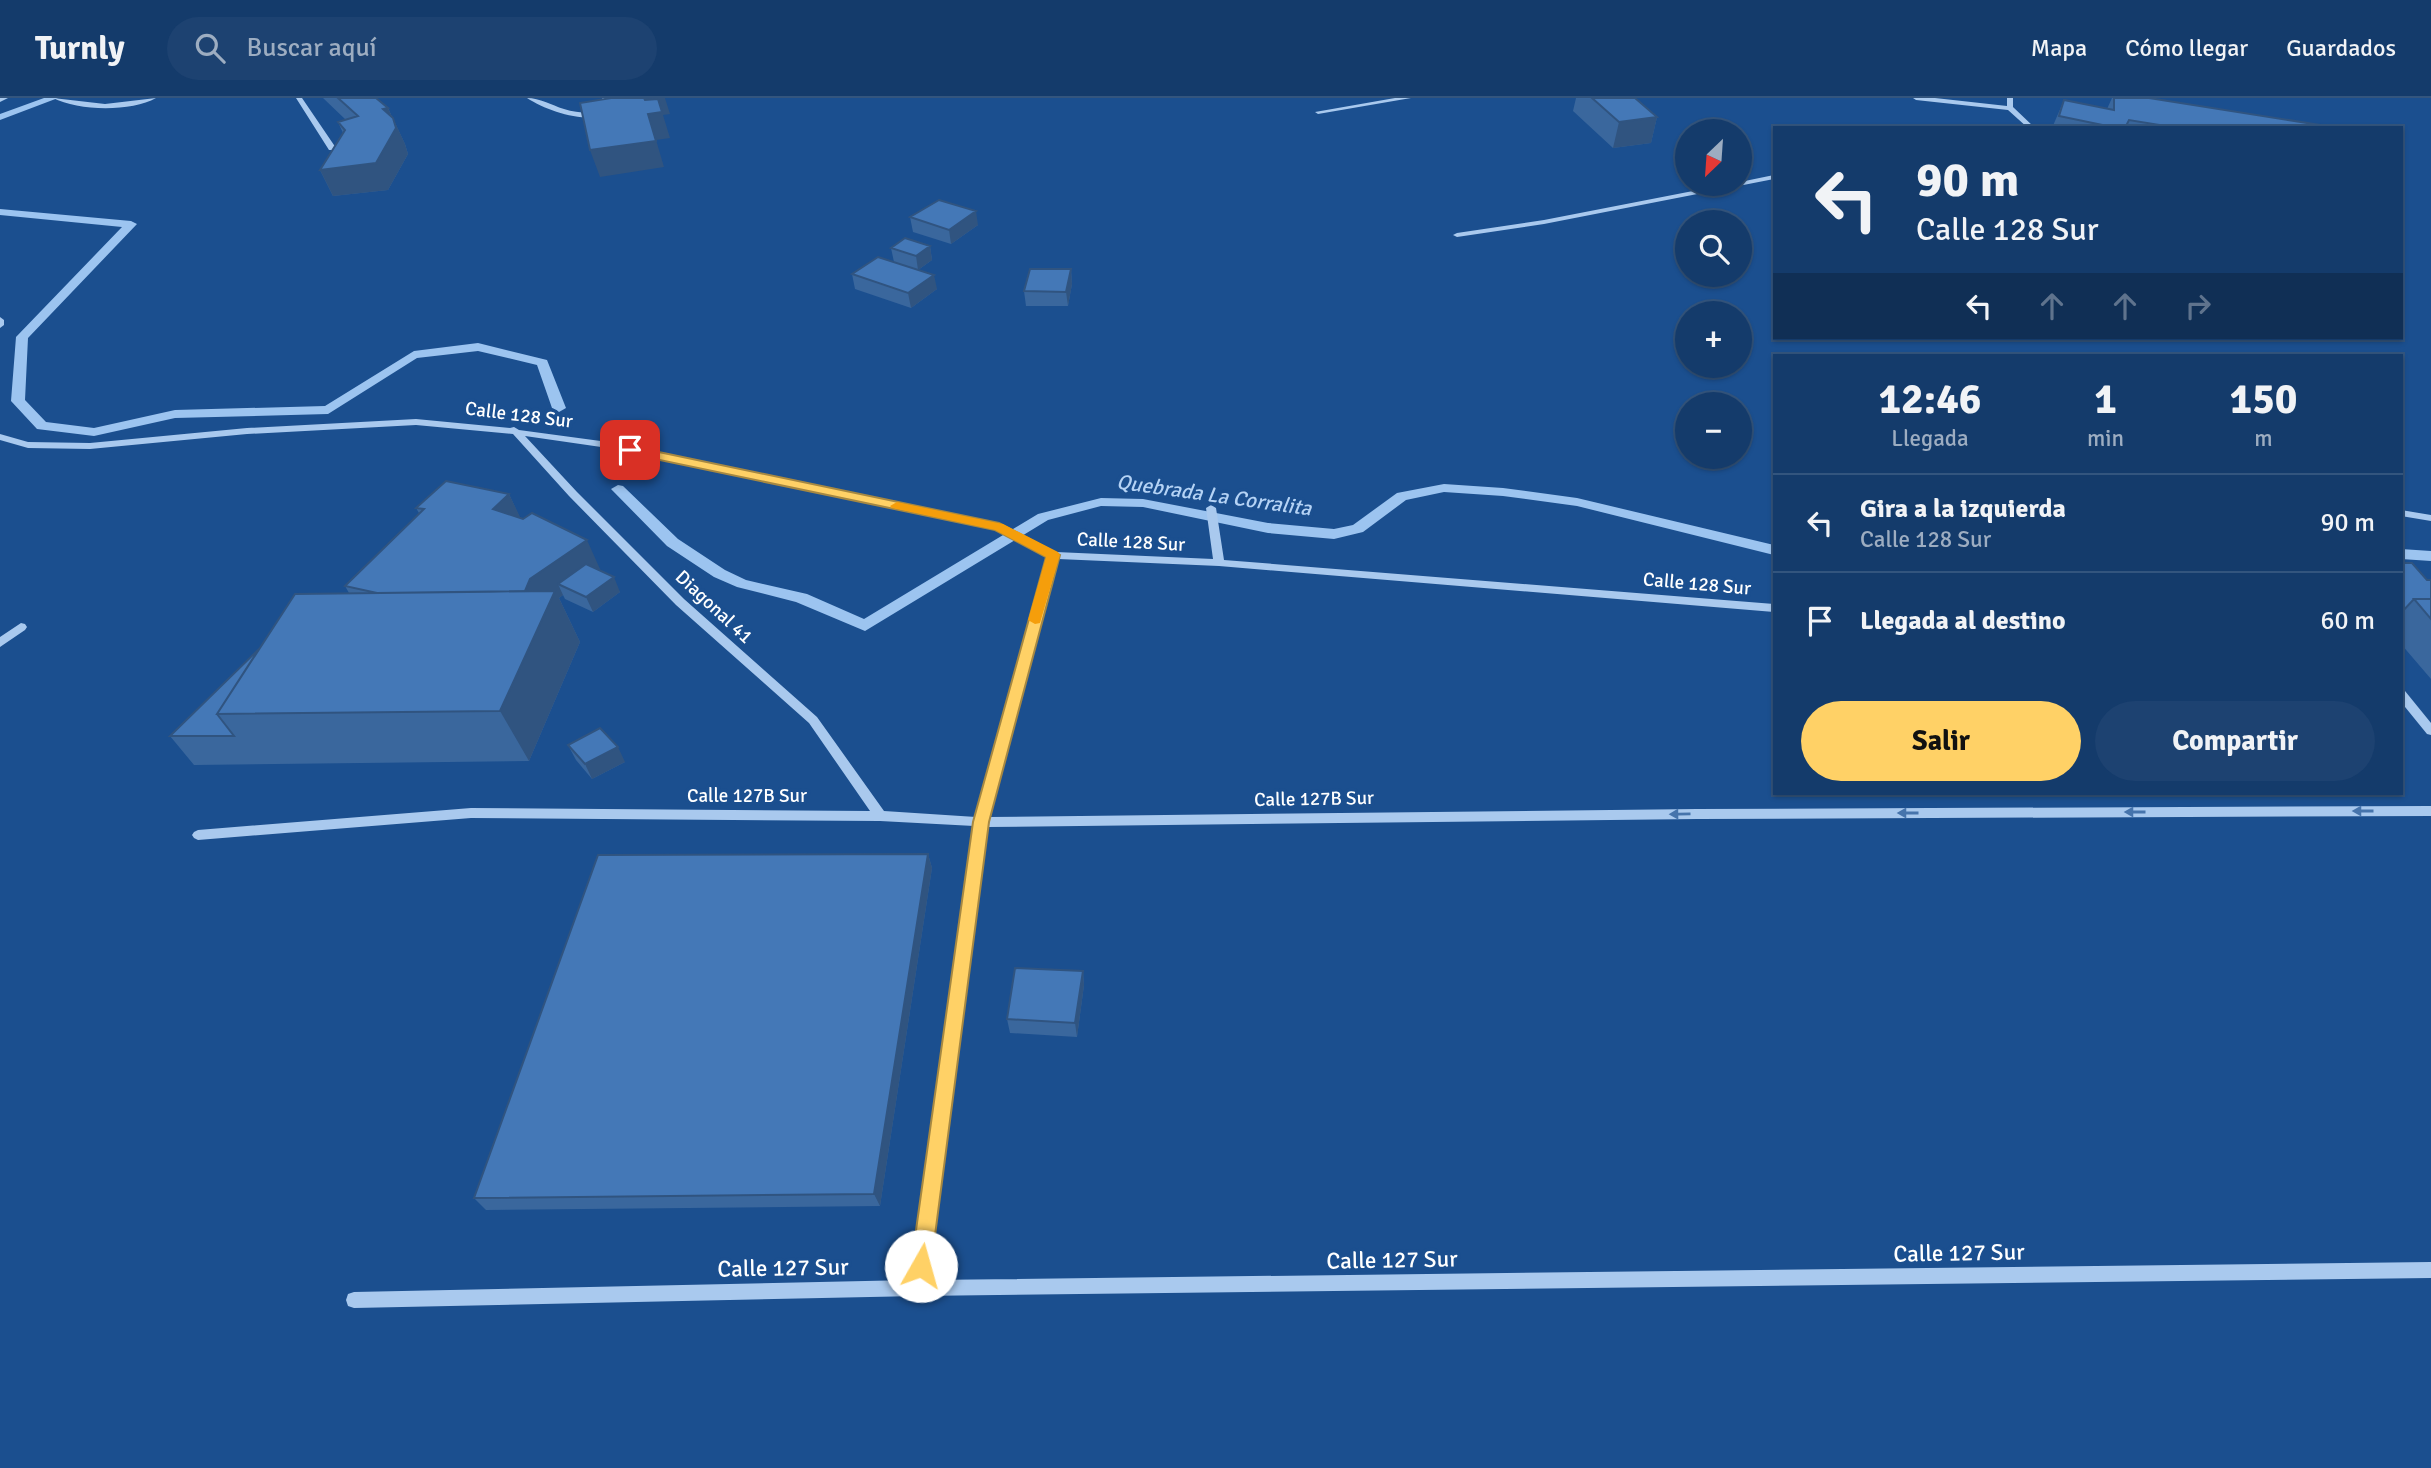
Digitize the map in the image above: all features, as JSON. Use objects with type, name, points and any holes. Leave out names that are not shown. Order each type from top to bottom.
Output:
[{"type":"street","points":[[56,98],[87,105],[141,103],[153,98]]},
{"type":"street","points":[[299,98],[332,148]]},
{"type":"street","points":[[530,98],[586,117],[614,112],[605,98]]},
{"type":"street","points":[[1318,112],[1408,98]]},
{"type":"street","points":[[1916,98],[2010,108],[2030,126]]},
{"type":"street","points":[[2010,98],[2010,108]]},
{"type":"street","points":[[1752,181],[1773,177]]},
{"type":"street","name":"Calle 128 Sur","points":[[0,437],[27,445],[90,446],[247,431],[416,422],[514,430],[608,445],[999,527],[1054,555],[1219,563],[1773,608]]},
{"type":"street","name":"Diagonal 41","points":[[514,430],[680,602],[813,720],[880,816]]},
{"type":"street","points":[[1211,508],[1219,563]]},
{"type":"street","points":[[2403,513],[2431,517]]},
{"type":"street","points":[[918,1288],[981,822],[1054,555]]},
{"type":"street","points":[[0,643],[21,627]]},
{"type":"street","points":[[2403,696],[2431,731]]},
{"type":"street","name":"Calle 127B Sur","points":[[198,835],[471,813],[880,816],[981,822],[1711,814],[2431,811]]},
{"type":"street","name":"Calle 127 Sur","points":[[354,1300],[918,1288],[2431,1270]]},
{"type":"lane","points":[[1457,235],[1544,222],[1677,196]]},
{"type":"building","points":[[338,98],[376,98],[388,108],[383,109],[393,118],[396,128],[376,163],[320,170],[345,130],[338,122],[358,116]]},
{"type":"building","points":[[611,98],[658,99],[662,112],[648,114],[656,141],[590,150],[580,103]]},
{"type":"building","points":[[1592,98],[1635,98],[1657,117],[1619,122]]},
{"type":"building","points":[[2114,98],[2149,98],[2326,126],[2166,126],[2129,120],[2126,126],[2107,126],[2059,116],[2064,100],[2114,110]]},
{"type":"building","points":[[939,200],[976,211],[949,230],[910,217]]},
{"type":"building","points":[[905,238],[930,246],[916,256],[891,248]]},
{"type":"building","points":[[878,257],[934,275],[908,293],[852,274]]},
{"type":"building","points":[[1030,269],[1071,269],[1066,292],[1024,291]]},
{"type":"building","points":[[446,481],[509,494],[493,509],[523,519],[532,513],[587,540],[530,579],[525,591],[377,593],[345,586],[424,509],[416,508]]},
{"type":"building","points":[[2403,563],[2412,563],[2427,580],[2431,580],[2431,599],[2414,599],[2403,611]]},
{"type":"building","points":[[586,564],[614,577],[586,597],[558,584]]},
{"type":"building","points":[[555,591],[500,711],[217,714],[295,594]]},
{"type":"building","points":[[2414,599],[2431,599],[2431,619]]},
{"type":"building","points":[[259,649],[217,714],[234,736],[170,736]]},
{"type":"building","points":[[600,728],[618,747],[585,764],[568,745]]},
{"type":"building","points":[[928,854],[874,1194],[474,1198],[598,855]]},
{"type":"building","points":[[1015,968],[1083,971],[1075,1023],[1007,1019]]},
{"type":"waterway","name":"Quebrada La Corralita","points":[[0,117],[53,98]]},
{"type":"waterway","name":"Quebrada La Corralita","points":[[0,212],[131,224],[22,337],[18,401],[42,426],[94,432],[175,414],[328,410],[414,355],[478,347],[542,363],[559,408]]},
{"type":"waterway","name":"Quebrada La Corralita","points":[[618,489],[687,554],[720,574],[742,584],[802,598],[865,626],[1043,517],[1101,502],[1143,503],[1268,528],[1334,534],[1358,529],[1402,496],[1444,488],[1503,492],[1577,502],[1773,550]]},
{"type":"waterway","name":"Quebrada La Corralita","points":[[2403,554],[2431,556]]},
{"type":"slow traffic","points":[[897,506],[999,527],[1054,555],[1035,620]]},
{"type":"route","points":[[630,450],[999,527],[1054,555],[981,822],[921,1266]]}]
